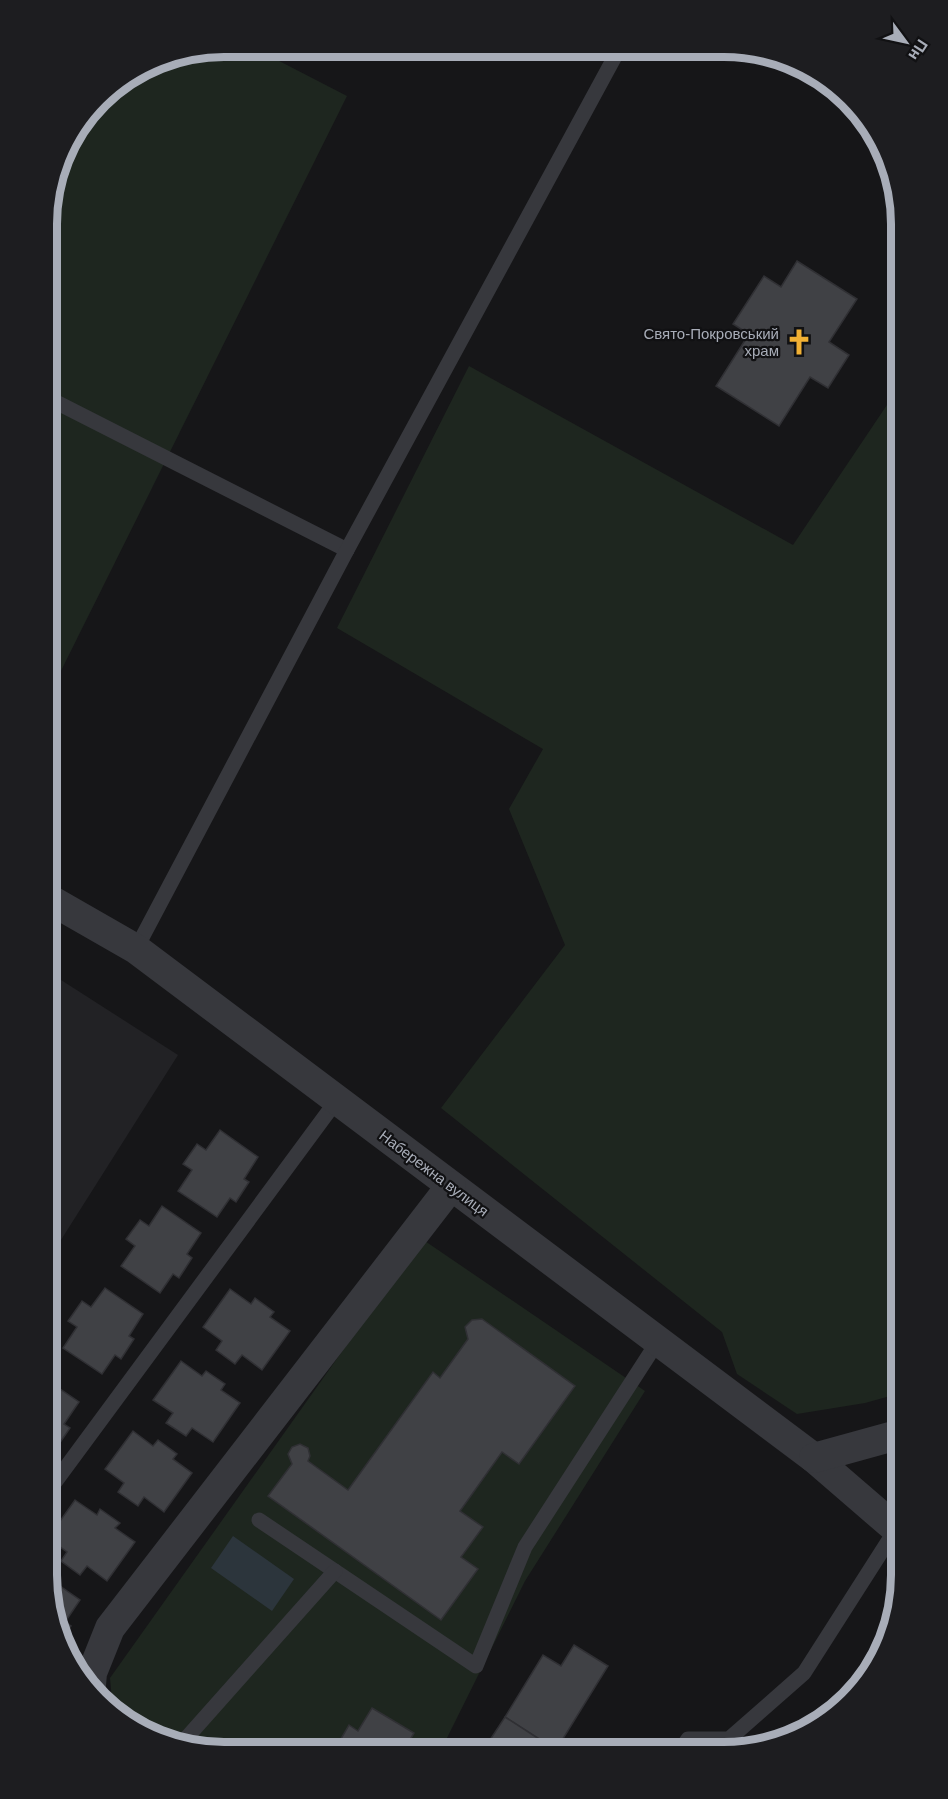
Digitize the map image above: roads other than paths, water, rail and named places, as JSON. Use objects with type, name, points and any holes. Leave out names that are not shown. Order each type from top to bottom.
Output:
[{"type":"street","name":"Набережна вулиця","points":[[57,904],[136,950],[814,1458],[891,1524]]},
{"type":"street","points":[[92,1678],[110,1628],[451,1186]]},
{"type":"street","points":[[814,1458],[891,1437]]},
{"type":"lane","points":[[136,950],[347,550],[616,57]]},
{"type":"lane","points":[[57,403],[347,550]]},
{"type":"lane","points":[[57,1479],[337,1100]]},
{"type":"lane","points":[[259,1520],[476,1666],[525,1547],[658,1341]]},
{"type":"lane","points":[[686,1742],[688,1739],[729,1739],[804,1673],[891,1543]]},
{"type":"lane","points":[[187,1737],[335,1571]]},
{"type":"place","name":"Свято-Покровський храм","points":[[799,342]]}]
